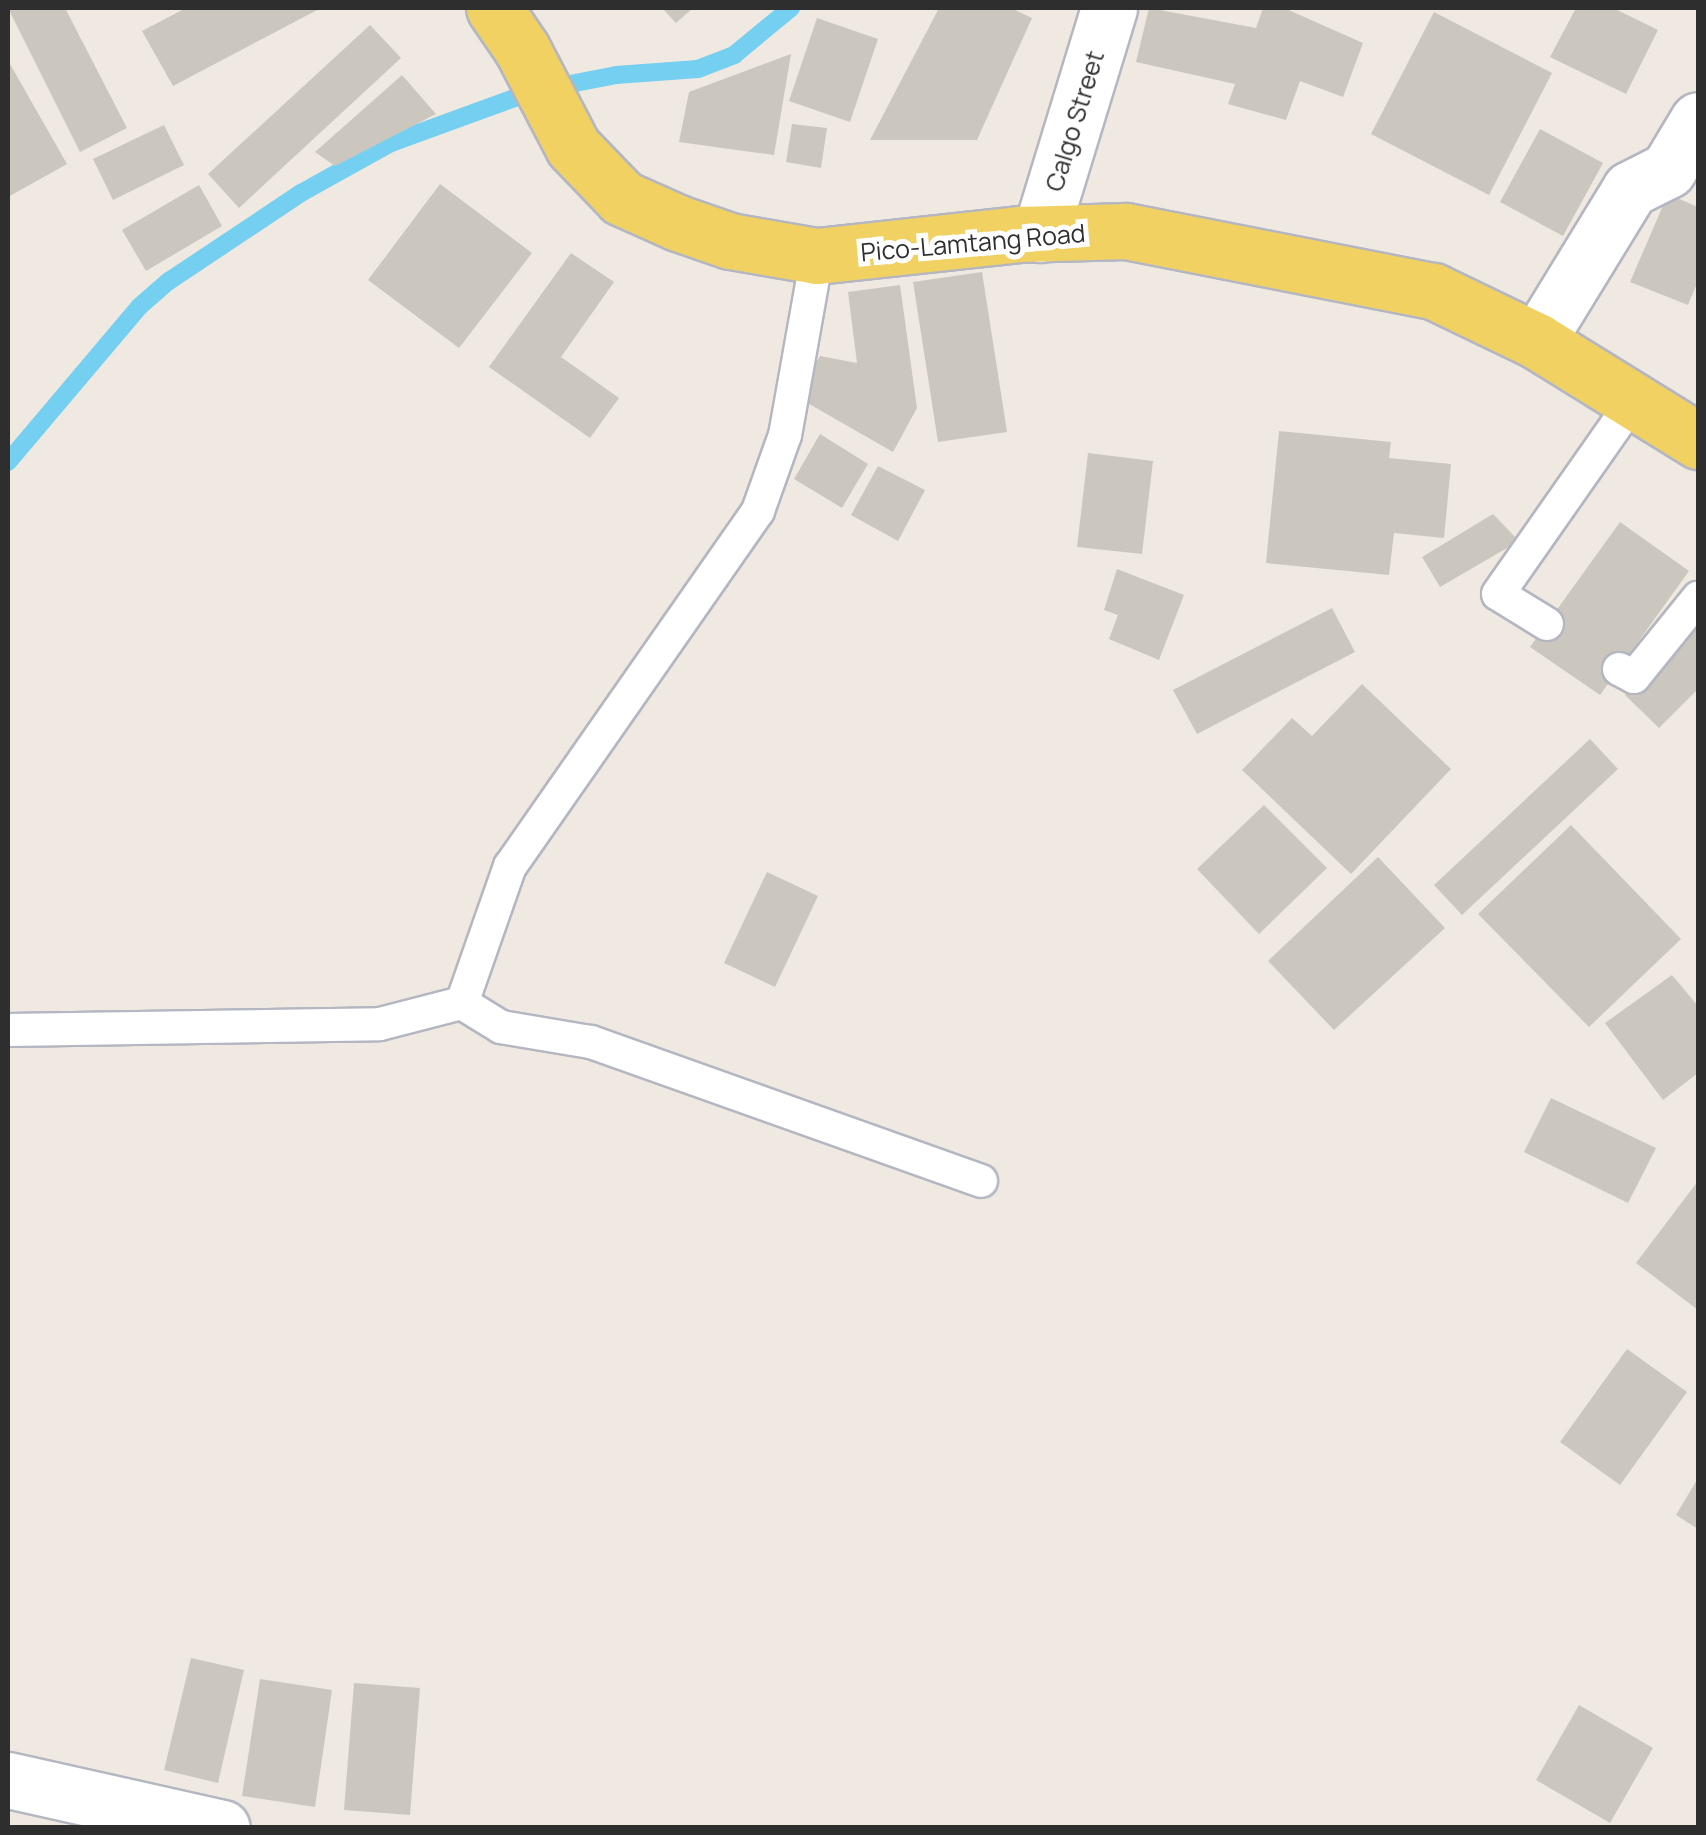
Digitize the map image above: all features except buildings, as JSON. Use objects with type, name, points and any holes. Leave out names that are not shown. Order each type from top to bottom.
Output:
[{"type":"main road","name":"Pico-Lamtang Road","points":[[508,28],[573,147],[622,198],[678,223],[730,241],[818,256],[1040,234],[1126,231],[1433,291],[1537,340],[1698,440]]},
{"type":"street","name":"Calgo Street","points":[[1040,234],[1110,8]]},
{"type":"street","points":[[1537,340],[1630,189],[1668,170],[1698,120]]},
{"type":"street","points":[[8,1780],[222,1828]]},
{"type":"lane","points":[[462,1003],[510,866],[758,510],[786,435],[818,256]]},
{"type":"lane","points":[[1547,624],[1498,594],[1634,400]]},
{"type":"lane","points":[[1619,669],[1634,676],[1698,598]]},
{"type":"lane","points":[[8,1030],[380,1024],[462,1003],[501,1028],[591,1042],[980,1181]]},
{"type":"waterway","points":[[8,462],[140,306],[169,281],[301,193],[391,143],[534,91],[616,75],[698,69],[734,55],[791,8]]}]
